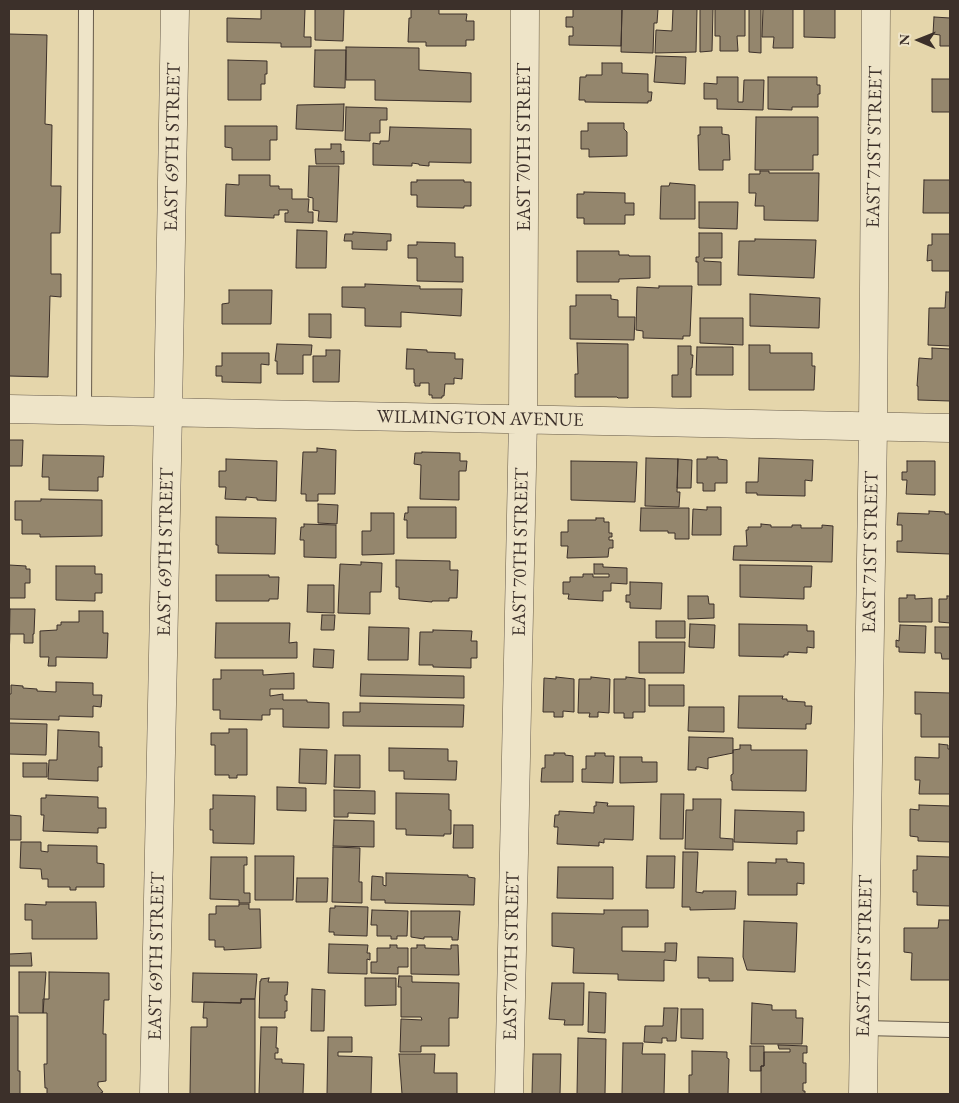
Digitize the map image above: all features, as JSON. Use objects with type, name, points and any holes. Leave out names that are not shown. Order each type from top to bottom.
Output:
[{"type":"street","name":"EAST 69TH STREET","points":[[154,1094],[175,9]]},
{"type":"street","name":"EAST 70TH STREET","points":[[510,1094],[524,419],[525,9]]},
{"type":"street","name":"EAST 71ST STREET","points":[[863,1094],[876,9]]},
{"type":"street","name":"WILMINGTON AVENUE","points":[[9,409],[950,428]]},
{"type":"lane","points":[[84,410],[86,9]]},
{"type":"lane","points":[[864,1028],[950,1030]]},
{"type":"building","points":[[261,9],[305,9],[304,37],[311,37],[311,47],[281,47],[281,43],[227,42],[227,18],[261,19]]},
{"type":"building","points":[[315,9],[344,9],[343,41],[315,40]]},
{"type":"building","points":[[411,9],[439,9],[439,14],[467,14],[466,21],[474,21],[474,40],[466,40],[466,46],[426,46],[426,42],[408,42]]},
{"type":"building","points":[[573,9],[622,9],[621,46],[569,45],[569,36],[573,36],[573,27],[566,27],[566,17],[573,17]]},
{"type":"building","points":[[622,9],[658,9],[657,23],[654,23],[653,53],[621,52]]},
{"type":"building","points":[[673,9],[697,9],[696,52],[655,53],[656,30],[672,31]]},
{"type":"building","points":[[700,9],[713,9],[712,51],[700,52]]},
{"type":"building","points":[[715,9],[745,9],[745,36],[737,36],[738,51],[720,51],[720,36],[715,36]]},
{"type":"building","points":[[749,9],[761,9],[761,53],[749,52]]},
{"type":"building","points":[[763,9],[793,9],[793,48],[773,48],[774,37],[762,37]]},
{"type":"building","points":[[804,9],[835,9],[835,38],[804,37]]},
{"type":"building","points":[[934,17],[950,18],[950,46],[940,46],[940,35],[933,34]]},
{"type":"building","points":[[9,34],[47,35],[45,124],[52,125],[51,186],[61,186],[60,233],[51,233],[51,274],[61,274],[61,297],[50,296],[48,377],[9,376]]},
{"type":"building","points":[[346,47],[419,48],[419,70],[471,73],[471,102],[375,100],[375,80],[346,80]]},
{"type":"building","points":[[315,50],[346,50],[345,88],[314,87]]},
{"type":"building","points":[[656,56],[686,57],[685,84],[654,82]]},
{"type":"building","points":[[228,60],[267,61],[265,84],[261,84],[261,100],[228,100]]},
{"type":"building","points":[[602,63],[622,63],[622,73],[648,74],[648,92],[652,92],[651,101],[648,101],[648,103],[585,102],[585,100],[579,100],[580,77],[602,75]]},
{"type":"building","points":[[717,77],[738,77],[738,102],[743,102],[744,80],[764,80],[763,110],[717,109],[717,99],[704,99],[704,83],[717,84]]},
{"type":"building","points":[[768,77],[817,77],[817,85],[820,85],[818,107],[792,107],[792,110],[768,109]]},
{"type":"building","points":[[932,79],[950,79],[950,112],[932,112]]},
{"type":"building","points":[[344,104],[343,131],[296,129],[297,105]]},
{"type":"building","points":[[346,107],[387,108],[387,120],[380,120],[380,133],[370,133],[370,141],[345,140]]},
{"type":"building","points":[[756,117],[818,117],[818,155],[813,155],[813,170],[755,170]]},
{"type":"building","points":[[588,123],[624,123],[624,129],[627,132],[627,156],[589,157],[589,149],[581,149],[581,131],[588,131]]},
{"type":"building","points":[[225,126],[277,126],[277,140],[270,140],[270,160],[232,160],[232,148],[225,147]]},
{"type":"building","points":[[390,127],[471,129],[471,163],[429,162],[429,166],[412,163],[412,166],[373,165],[373,143],[380,144],[380,141],[389,141]]},
{"type":"building","points":[[700,127],[722,127],[722,134],[729,135],[730,160],[723,160],[723,170],[699,170],[698,135],[700,135]]},
{"type":"building","points":[[331,144],[341,144],[341,152],[344,151],[344,164],[316,164],[315,149],[331,149]]},
{"type":"building","points":[[309,166],[339,166],[337,222],[318,221],[319,211],[313,210],[313,198],[308,197]]},
{"type":"building","points":[[760,171],[769,171],[769,173],[819,173],[818,221],[764,220],[764,206],[755,206],[756,193],[749,193],[749,174],[760,174]]},
{"type":"building","points":[[239,175],[270,175],[270,186],[279,186],[279,189],[292,189],[292,199],[309,199],[308,212],[313,212],[313,223],[285,222],[285,213],[288,213],[288,210],[279,210],[279,215],[274,215],[274,218],[225,216],[226,184],[239,185]]},
{"type":"building","points":[[417,180],[464,180],[464,182],[471,182],[471,206],[464,206],[464,208],[417,207],[417,195],[411,195],[411,182],[417,182]]},
{"type":"building","points":[[924,180],[950,180],[950,213],[923,213]]},
{"type":"building","points":[[670,183],[695,185],[695,219],[660,219],[661,186],[669,186]]},
{"type":"building","points":[[584,192],[625,193],[625,203],[634,203],[634,215],[625,215],[625,224],[584,224],[584,218],[577,218],[577,194],[584,194]]},
{"type":"building","points":[[699,202],[738,202],[737,229],[699,228]]},
{"type":"building","points":[[297,230],[327,231],[326,268],[296,268]]},
{"type":"building","points":[[353,232],[391,234],[391,241],[387,241],[387,250],[352,249],[352,241],[344,241],[345,234],[353,234]]},
{"type":"building","points":[[699,233],[722,233],[722,258],[704,258],[704,261],[721,262],[721,285],[698,285],[698,262],[696,262],[696,257],[699,257]]},
{"type":"building","points":[[932,234],[950,234],[950,271],[932,271],[932,260],[927,261],[928,245],[932,245]]},
{"type":"building","points":[[755,239],[816,240],[814,278],[738,275],[739,241],[755,241]]},
{"type":"building","points":[[417,242],[455,243],[455,257],[463,257],[463,282],[417,281],[417,258],[408,258],[408,245],[417,245]]},
{"type":"building","points":[[577,251],[619,251],[619,255],[650,256],[650,278],[619,279],[619,282],[577,282]]},
{"type":"building","points":[[365,284],[420,286],[420,289],[462,289],[461,316],[401,312],[401,327],[365,326],[365,308],[342,307],[342,287],[365,287]]},
{"type":"building","points":[[659,286],[692,286],[690,336],[683,336],[683,339],[643,338],[643,331],[636,330],[637,287],[659,288]]},
{"type":"building","points":[[229,290],[272,290],[271,324],[222,324],[222,304],[229,303]]},
{"type":"building","points":[[946,292],[950,292],[950,346],[928,345],[929,308],[945,308]]},
{"type":"building","points":[[750,294],[820,298],[819,328],[750,326]]},
{"type":"building","points":[[576,295],[611,295],[611,299],[618,300],[618,317],[635,317],[634,340],[570,339],[570,306],[576,306]]},
{"type":"building","points":[[309,314],[331,314],[331,338],[309,337]]},
{"type":"building","points":[[700,318],[743,318],[743,345],[700,343]]},
{"type":"building","points":[[577,343],[628,344],[628,398],[575,397],[575,374],[578,374]]},
{"type":"building","points":[[277,344],[312,345],[311,355],[303,355],[303,374],[277,374],[277,361],[275,361]]},
{"type":"building","points":[[749,345],[770,345],[770,353],[812,353],[812,366],[815,366],[814,390],[749,390]]},
{"type":"building","points":[[678,346],[691,346],[691,355],[693,355],[691,397],[672,397],[672,375],[678,375]]},
{"type":"building","points":[[697,347],[733,347],[733,375],[696,375]]},
{"type":"building","points":[[932,348],[950,349],[950,401],[918,400],[919,358],[932,359]]},
{"type":"building","points":[[407,349],[455,353],[455,359],[463,359],[462,379],[454,378],[454,384],[445,384],[444,396],[442,398],[432,398],[432,395],[429,395],[429,383],[420,383],[420,386],[415,386],[414,369],[406,369]]},
{"type":"building","points":[[326,350],[340,350],[339,382],[313,382],[313,356],[326,356]]},
{"type":"building","points":[[222,353],[269,353],[269,365],[261,364],[261,383],[222,382],[222,376],[216,376],[216,366],[222,366]]},
{"type":"building","points":[[9,440],[23,440],[22,466],[9,466]]},
{"type":"building","points":[[317,448],[336,450],[335,494],[318,494],[318,501],[306,501],[306,494],[301,494],[303,452],[317,452]]},
{"type":"building","points":[[415,453],[460,453],[460,461],[467,461],[466,471],[459,471],[459,500],[420,499],[421,465],[414,464]]},
{"type":"building","points":[[43,455],[104,456],[103,477],[98,477],[98,491],[49,490],[49,477],[42,477]]},
{"type":"building","points":[[707,457],[718,457],[718,459],[727,460],[727,483],[715,483],[715,491],[703,491],[703,483],[697,483],[697,459],[707,459]]},
{"type":"building","points":[[646,458],[678,459],[677,492],[680,492],[679,507],[645,506]]},
{"type":"building","points":[[759,458],[813,460],[812,481],[805,480],[805,496],[746,493],[746,482],[758,482]]},
{"type":"building","points":[[226,459],[277,461],[276,501],[257,500],[257,498],[246,497],[246,500],[225,499],[226,487],[219,487],[219,471],[226,471]]},
{"type":"building","points":[[678,459],[692,460],[691,488],[677,488]]},
{"type":"building","points":[[571,461],[637,462],[635,502],[571,500]]},
{"type":"building","points":[[907,461],[935,461],[935,495],[906,494],[907,480],[902,480],[902,472],[907,472]]},
{"type":"building","points":[[41,499],[102,500],[102,536],[40,537],[40,534],[22,534],[22,520],[15,520],[15,501],[41,501]]},
{"type":"building","points":[[318,504],[338,505],[337,524],[318,523]]},
{"type":"building","points":[[408,507],[456,507],[456,538],[407,538],[407,520],[404,520],[405,513],[408,513]]},
{"type":"building","points":[[707,507],[721,507],[721,535],[692,535],[693,509],[707,510]]},
{"type":"building","points":[[641,508],[689,508],[689,539],[675,539],[675,533],[668,533],[668,531],[640,531]]},
{"type":"building","points":[[929,511],[950,514],[950,554],[897,552],[897,541],[902,541],[902,525],[897,525],[898,513],[929,514]]},
{"type":"building","points":[[371,513],[394,513],[394,554],[362,555],[362,531],[371,531]]},
{"type":"building","points":[[216,517],[276,518],[275,554],[218,553],[218,545],[216,545]]},
{"type":"building","points":[[596,518],[604,518],[604,522],[609,522],[609,533],[612,533],[612,537],[609,537],[609,540],[613,540],[613,548],[609,548],[608,557],[567,558],[568,546],[561,546],[561,532],[568,532],[568,520],[596,520]]},
{"type":"building","points":[[304,524],[336,525],[336,558],[304,557],[304,540],[300,540],[301,527],[304,527]]},
{"type":"building","points":[[761,524],[771,525],[771,527],[801,525],[801,528],[822,528],[822,525],[833,526],[832,562],[733,560],[734,546],[747,546],[746,530],[748,530],[748,527],[761,527]]},
{"type":"building","points":[[396,560],[450,561],[450,570],[458,570],[457,598],[449,598],[449,601],[432,602],[399,599],[399,587],[396,587]]},
{"type":"building","points":[[361,562],[382,563],[381,592],[370,592],[370,614],[338,613],[340,564],[361,565]]},
{"type":"building","points":[[594,564],[603,564],[603,567],[627,568],[627,584],[611,583],[611,591],[603,591],[603,601],[568,599],[569,594],[563,594],[563,582],[570,582],[570,577],[583,577],[583,574],[593,574],[593,577],[609,577],[609,574],[594,574]]},
{"type":"building","points":[[9,565],[26,566],[26,569],[30,569],[30,583],[25,583],[25,598],[9,598]]},
{"type":"building","points":[[740,565],[812,566],[811,587],[804,587],[804,599],[740,597]]},
{"type":"building","points":[[56,566],[95,566],[95,574],[102,574],[102,593],[95,593],[95,601],[56,600]]},
{"type":"building","points":[[216,575],[269,575],[269,577],[279,577],[278,599],[269,599],[269,601],[216,601]]},
{"type":"building","points":[[630,582],[662,583],[661,609],[630,608],[630,602],[626,602],[626,595],[630,595]]},
{"type":"building","points":[[308,585],[334,585],[334,613],[307,612]]},
{"type":"building","points":[[907,595],[915,595],[915,599],[932,598],[932,622],[899,622],[899,598],[907,598]]},
{"type":"building","points":[[688,596],[708,596],[709,604],[714,604],[714,618],[688,619]]},
{"type":"building","points":[[947,596],[950,596],[950,623],[939,622],[939,599],[947,599]]},
{"type":"building","points":[[10,609],[35,609],[33,643],[24,643],[24,634],[10,634],[9,656]]},
{"type":"building","points":[[79,611],[103,611],[103,633],[108,633],[107,658],[56,657],[56,666],[48,666],[49,657],[40,657],[40,631],[57,630],[57,625],[61,625],[61,622],[79,622]]},
{"type":"building","points":[[322,615],[335,615],[334,630],[321,630]]},
{"type":"building","points":[[656,621],[685,621],[685,638],[656,638]]},
{"type":"building","points":[[216,623],[290,623],[289,643],[297,642],[297,658],[215,658]]},
{"type":"building","points":[[690,624],[715,625],[714,648],[689,647]]},
{"type":"building","points":[[739,624],[807,625],[807,631],[814,631],[814,648],[807,647],[807,653],[788,652],[788,655],[784,655],[784,657],[739,656]]},
{"type":"building","points":[[900,625],[926,626],[925,653],[899,652],[899,647],[896,647],[896,640],[899,641]]},
{"type":"building","points":[[369,627],[409,628],[408,660],[368,660]]},
{"type":"building","points":[[935,627],[950,627],[950,659],[942,659],[941,653],[935,653]]},
{"type":"building","points":[[433,630],[472,631],[471,641],[477,641],[477,658],[471,658],[471,668],[419,665],[420,632],[433,632]]},
{"type":"building","points":[[639,642],[685,642],[684,673],[639,673]]},
{"type":"building","points":[[314,649],[334,650],[333,668],[313,667]]},
{"type":"building","points":[[221,670],[263,670],[263,675],[294,673],[294,689],[270,689],[270,696],[283,694],[283,700],[307,700],[307,702],[329,703],[329,728],[283,727],[283,709],[270,709],[270,715],[262,715],[262,720],[220,719],[220,710],[213,710],[213,679],[221,679]]},
{"type":"building","points":[[361,674],[464,676],[464,698],[360,696]]},
{"type":"building","points":[[556,677],[574,679],[574,712],[563,711],[563,717],[554,717],[554,712],[543,712],[544,678],[556,679]]},
{"type":"building","points":[[591,677],[610,679],[609,713],[598,712],[598,717],[589,717],[590,713],[578,713],[579,679],[591,679]]},
{"type":"building","points":[[626,677],[645,679],[645,712],[633,712],[633,718],[624,718],[624,713],[614,713],[614,679],[626,679]]},
{"type":"building","points":[[56,682],[93,683],[93,695],[102,695],[101,707],[93,706],[93,717],[59,716],[59,720],[9,719],[11,685],[37,689],[37,691],[56,692]]},
{"type":"building","points":[[649,685],[684,685],[684,706],[649,706]]},
{"type":"building","points":[[915,692],[950,693],[950,737],[921,737],[921,714],[915,714]]},
{"type":"building","points":[[739,696],[783,696],[782,699],[787,699],[787,701],[805,702],[805,706],[812,706],[811,724],[806,724],[806,729],[738,728]]},
{"type":"building","points":[[360,703],[464,705],[463,727],[343,726],[343,712],[360,712]]},
{"type":"building","points":[[689,707],[724,707],[724,732],[688,731]]},
{"type":"building","points":[[9,723],[47,724],[46,755],[9,754]]},
{"type":"building","points":[[229,729],[247,729],[247,775],[237,775],[237,778],[229,778],[229,775],[215,775],[215,745],[211,745],[211,733],[229,733]]},
{"type":"building","points":[[58,730],[99,732],[99,747],[102,747],[102,767],[98,767],[98,781],[48,779],[49,760],[57,760]]},
{"type":"building","points":[[689,737],[733,738],[733,753],[708,758],[708,769],[696,767],[696,770],[688,770]]},
{"type":"building","points":[[939,744],[948,745],[948,749],[950,749],[950,794],[919,794],[920,780],[915,780],[915,757],[939,758]]},
{"type":"building","points":[[740,745],[751,745],[751,750],[807,750],[806,791],[732,790],[733,750],[740,749]]},
{"type":"building","points":[[389,748],[448,749],[448,761],[457,761],[456,780],[404,779],[404,771],[389,771]]},
{"type":"building","points":[[300,749],[327,750],[326,784],[299,783]]},
{"type":"building","points":[[554,753],[565,753],[565,755],[573,756],[573,782],[541,782],[542,768],[545,768],[545,755],[554,755]]},
{"type":"building","points":[[595,753],[605,753],[605,756],[614,756],[613,783],[582,782],[582,769],[586,769],[586,756],[595,756]]},
{"type":"building","points":[[335,755],[360,755],[360,788],[334,787]]},
{"type":"building","points":[[620,757],[642,757],[642,762],[657,762],[657,782],[620,783]]},
{"type":"building","points":[[23,763],[47,763],[47,777],[23,777]]},
{"type":"building","points":[[277,787],[306,788],[306,811],[277,810]]},
{"type":"building","points":[[334,790],[375,791],[375,814],[348,813],[348,817],[334,817]]},
{"type":"building","points":[[396,793],[449,794],[451,834],[444,834],[444,836],[406,835],[406,829],[396,829]]},
{"type":"building","points":[[661,794],[684,794],[683,839],[660,839]]},
{"type":"building","points":[[46,795],[98,797],[98,808],[106,808],[106,828],[98,828],[98,833],[43,831],[44,815],[41,815],[41,798],[46,798]]},
{"type":"building","points":[[213,795],[255,796],[254,844],[213,843],[213,830],[210,830],[210,809],[213,809]]},
{"type":"building","points":[[693,799],[721,799],[720,838],[733,839],[733,850],[685,849],[686,810],[693,810]]},
{"type":"building","points":[[596,802],[608,803],[607,806],[634,806],[633,840],[604,839],[604,843],[599,842],[599,846],[557,844],[558,827],[554,827],[555,815],[559,815],[559,811],[594,813]]},
{"type":"building","points":[[919,805],[950,806],[950,842],[918,841],[918,837],[910,836],[910,809],[919,810]]},
{"type":"building","points":[[735,810],[804,812],[804,831],[797,831],[797,844],[734,842]]},
{"type":"building","points":[[9,815],[21,816],[21,840],[9,840]]},
{"type":"building","points":[[334,820],[374,821],[374,847],[333,846]]},
{"type":"building","points":[[454,825],[473,825],[473,848],[453,848]]},
{"type":"building","points":[[21,842],[41,842],[41,851],[48,852],[48,845],[97,846],[97,863],[104,864],[104,887],[76,887],[76,890],[70,890],[70,887],[48,887],[48,879],[42,879],[41,869],[20,868]]},
{"type":"building","points":[[333,847],[360,848],[359,882],[362,882],[362,903],[332,902]]},
{"type":"building","points":[[683,852],[698,852],[696,892],[736,891],[735,909],[690,910],[690,907],[682,907]]},
{"type":"building","points":[[255,856],[294,856],[293,900],[255,900]]},
{"type":"building","points":[[647,856],[675,856],[674,888],[646,888]]},
{"type":"building","points":[[917,856],[950,857],[950,906],[917,905],[917,892],[913,892],[913,870],[917,870]]},
{"type":"building","points":[[211,857],[247,857],[247,865],[244,865],[244,893],[250,893],[250,903],[239,903],[239,900],[210,899]]},
{"type":"building","points":[[776,859],[787,859],[787,862],[804,863],[804,884],[797,883],[797,895],[748,895],[748,862],[776,863]]},
{"type":"building","points":[[558,867],[613,867],[613,899],[557,898]]},
{"type":"building","points":[[386,873],[468,875],[468,877],[475,878],[474,905],[385,903],[385,900],[371,900],[372,876],[383,877],[383,885],[386,886]]},
{"type":"building","points":[[297,878],[328,878],[327,902],[296,902]]},
{"type":"building","points":[[46,902],[96,902],[97,939],[32,939],[32,920],[25,920],[25,904],[46,905]]},
{"type":"building","points":[[239,904],[249,904],[249,909],[260,909],[261,948],[224,950],[224,947],[215,947],[215,940],[209,940],[209,914],[216,914],[216,906],[239,906]]},
{"type":"building","points":[[335,906],[368,907],[367,936],[334,935],[334,932],[329,932],[330,908],[335,908]]},
{"type":"building","points":[[372,910],[408,911],[407,936],[397,936],[397,939],[391,939],[391,936],[377,936],[377,925],[371,925]]},
{"type":"building","points":[[604,910],[648,910],[648,927],[622,927],[622,951],[665,952],[665,943],[677,943],[676,961],[664,960],[664,981],[618,980],[618,974],[573,973],[574,948],[552,946],[552,913],[604,914]]},
{"type":"building","points":[[411,911],[460,911],[458,940],[452,940],[452,937],[424,937],[424,939],[411,937]]},
{"type":"building","points":[[939,920],[950,920],[950,980],[911,980],[912,953],[904,952],[904,928],[938,928]]},
{"type":"building","points":[[744,921],[797,923],[795,972],[747,970],[743,957]]},
{"type":"building","points":[[329,944],[368,945],[367,953],[370,953],[370,960],[367,959],[367,974],[328,973]]},
{"type":"building","points":[[390,945],[397,945],[397,948],[408,948],[408,967],[398,967],[398,974],[371,973],[371,962],[377,962],[377,948],[390,948]]},
{"type":"building","points":[[417,945],[425,945],[425,948],[451,949],[451,945],[458,945],[459,975],[411,974],[411,948],[417,948]]},
{"type":"building","points":[[31,953],[32,966],[9,966],[9,954]]},
{"type":"building","points":[[698,957],[733,958],[733,981],[709,981],[709,978],[698,978]]},
{"type":"building","points":[[19,972],[46,972],[43,1013],[19,1013]]},
{"type":"building","points":[[49,972],[109,973],[109,1000],[104,1000],[103,1034],[106,1034],[106,1081],[98,1082],[98,1086],[103,1092],[99,1094],[47,1094],[44,1064],[47,1064],[47,1013],[43,1013],[43,999],[49,999]]},
{"type":"building","points":[[193,973],[257,974],[255,999],[241,999],[241,1003],[192,1002]]},
{"type":"building","points":[[399,976],[412,976],[412,982],[459,983],[458,1018],[449,1018],[449,1046],[421,1046],[421,1052],[400,1052],[401,1019],[422,1020],[421,1017],[401,1017],[401,987],[398,987]]},
{"type":"building","points":[[269,978],[268,982],[288,982],[287,995],[285,995],[287,1011],[285,1011],[285,1018],[259,1018],[260,981],[261,979]]},
{"type":"building","points":[[365,978],[396,978],[396,1005],[365,1006]]},
{"type":"building","points":[[552,983],[584,983],[583,1025],[564,1025],[565,1020],[549,1019]]},
{"type":"building","points":[[312,989],[325,990],[324,1031],[311,1031]]},
{"type":"building","points":[[589,992],[606,993],[605,1033],[588,1032]]},
{"type":"building","points":[[241,999],[255,999],[255,1094],[190,1094],[191,1027],[207,1027],[207,1018],[203,1018],[204,1002],[241,1003]]},
{"type":"building","points":[[752,1003],[772,1005],[772,1010],[796,1010],[796,1018],[803,1018],[802,1044],[751,1044]]},
{"type":"building","points":[[664,1008],[678,1008],[676,1041],[667,1041],[667,1038],[662,1038],[662,1043],[644,1042],[645,1026],[663,1026]]},
{"type":"building","points":[[681,1009],[703,1009],[703,1039],[681,1038]]},
{"type":"building","points":[[9,1016],[18,1016],[20,1094],[9,1094]]},
{"type":"building","points":[[261,1027],[277,1027],[276,1048],[278,1048],[278,1053],[275,1053],[275,1059],[282,1059],[282,1063],[304,1064],[303,1094],[259,1094]]},
{"type":"building","points":[[328,1037],[352,1037],[352,1052],[338,1052],[338,1056],[372,1057],[371,1094],[327,1094]]},
{"type":"building","points":[[578,1038],[606,1039],[605,1094],[577,1094]]},
{"type":"building","points":[[623,1043],[643,1043],[642,1054],[665,1054],[664,1094],[622,1094]]},
{"type":"building","points":[[778,1045],[807,1046],[807,1053],[803,1053],[803,1063],[806,1063],[806,1083],[803,1083],[805,1094],[761,1094],[761,1066],[764,1066],[764,1052],[790,1052],[790,1049],[779,1049]]},
{"type":"building","points":[[750,1046],[764,1046],[764,1066],[761,1066],[761,1071],[750,1071]]},
{"type":"building","points":[[692,1051],[727,1052],[727,1058],[729,1059],[728,1094],[689,1094],[689,1075],[692,1075]]},
{"type":"building","points":[[399,1054],[435,1054],[434,1073],[457,1073],[457,1094],[402,1094]]},
{"type":"building","points":[[533,1054],[561,1054],[560,1094],[532,1094]]}]
